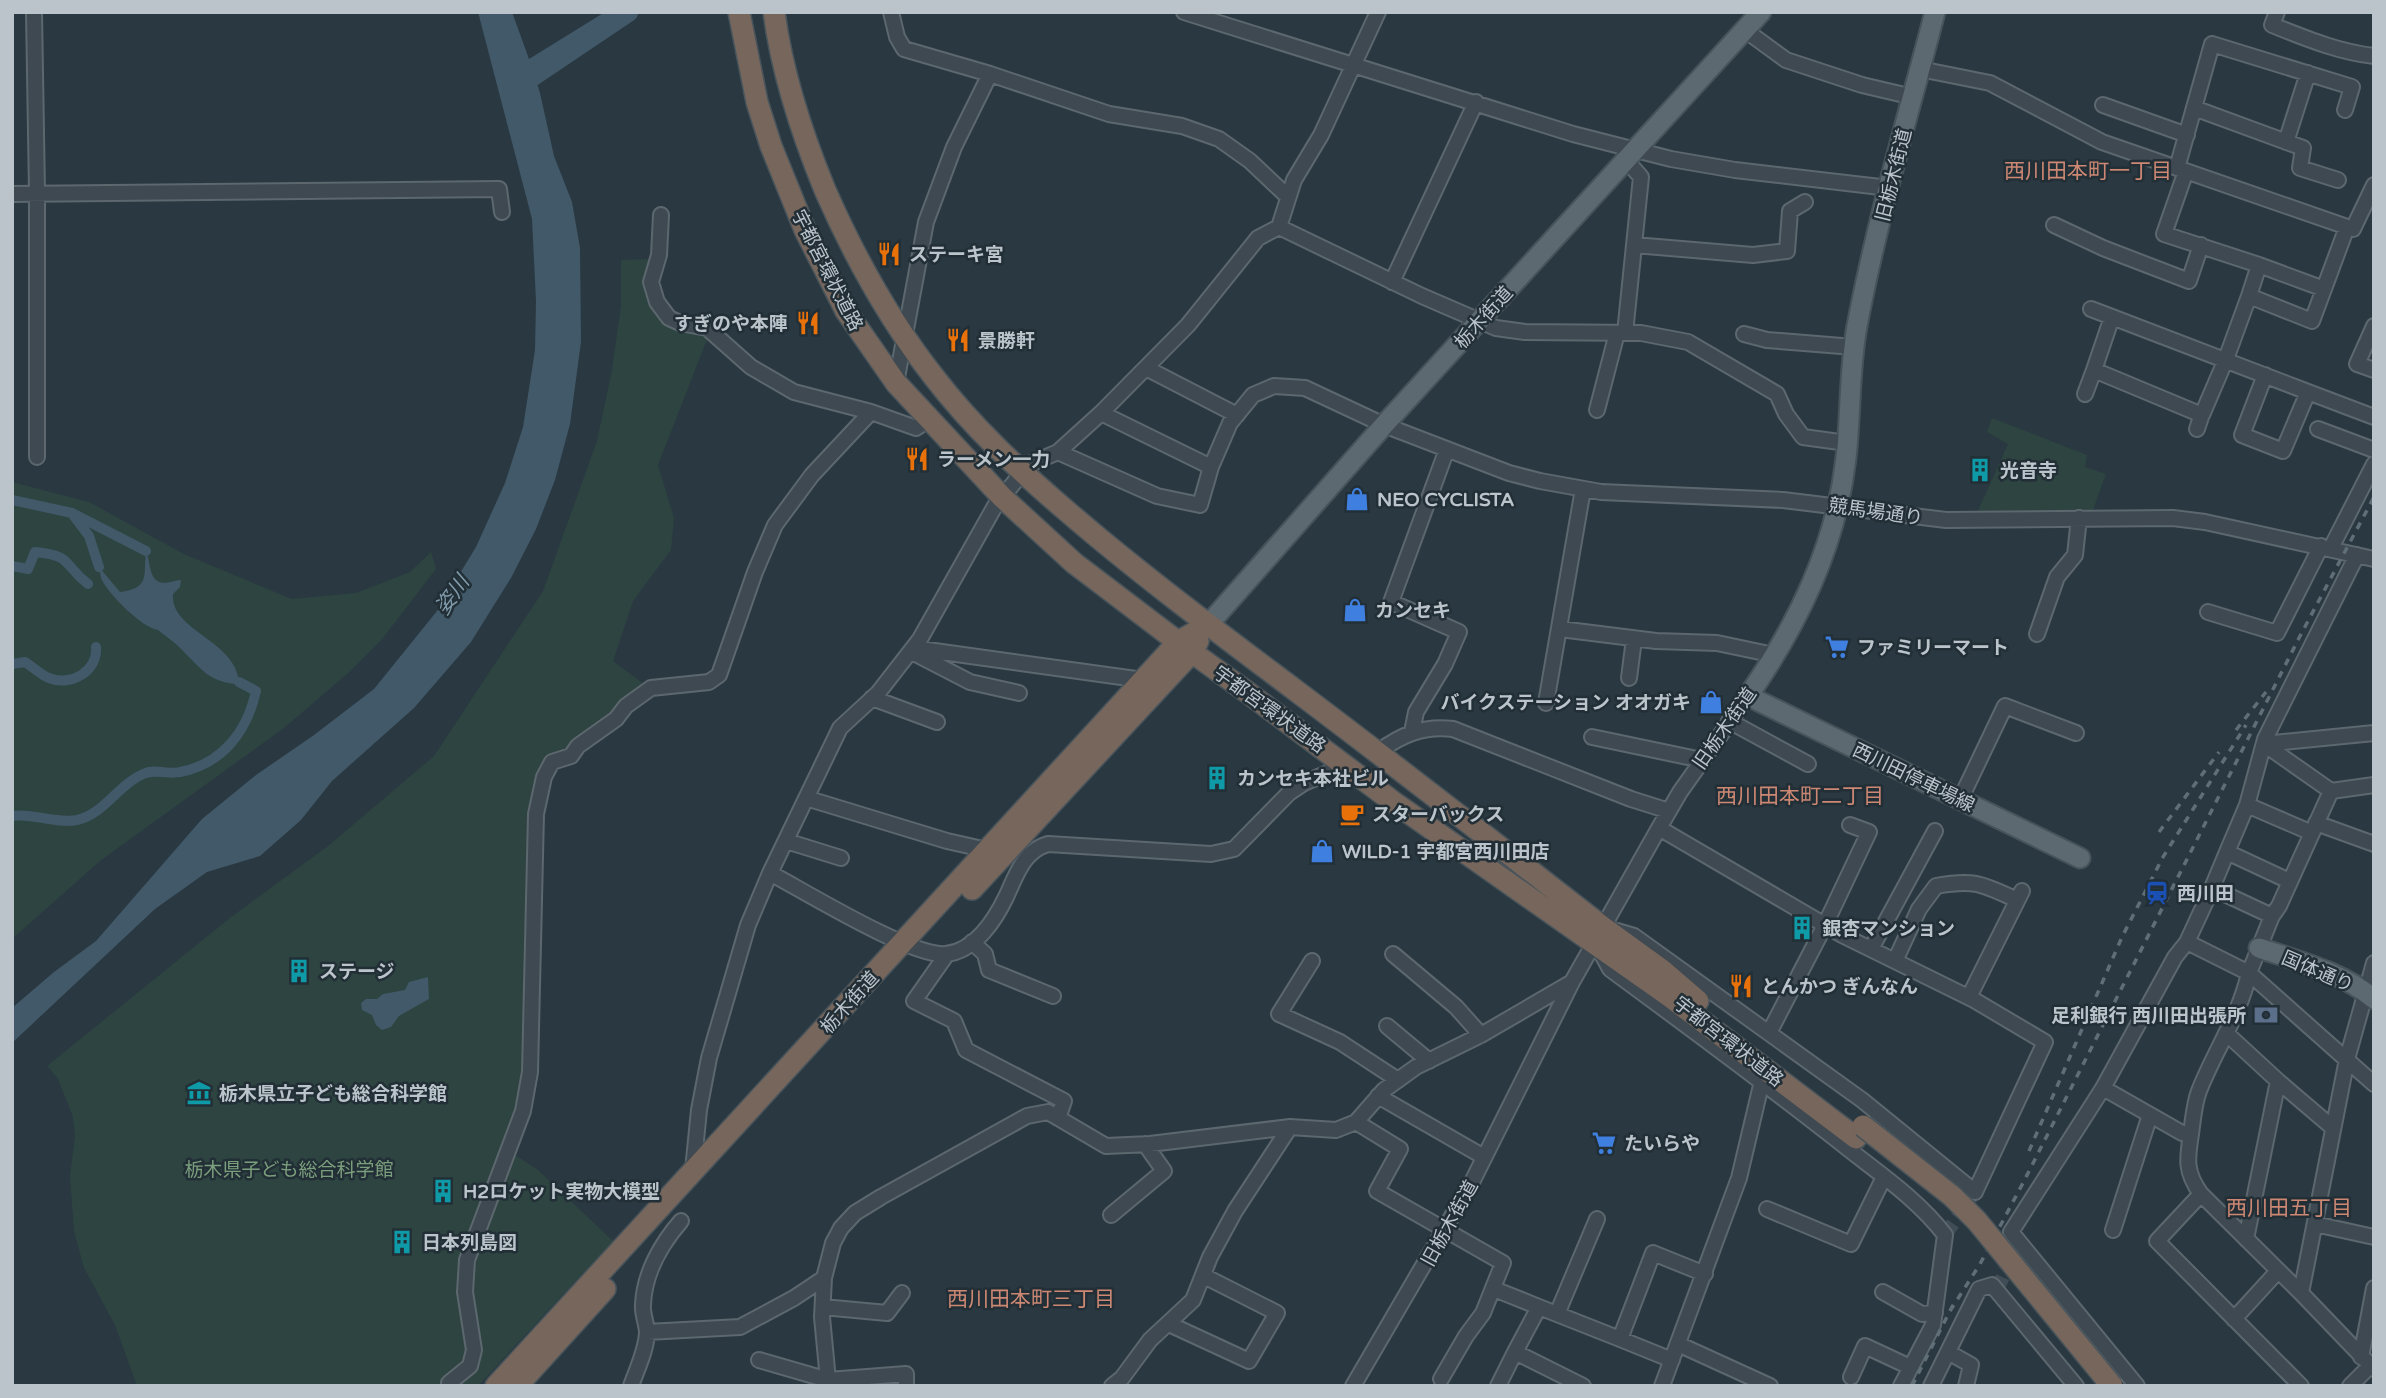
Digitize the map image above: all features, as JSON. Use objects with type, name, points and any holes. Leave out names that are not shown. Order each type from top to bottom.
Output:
[{"type":"highway","name":"宇都宮環状道路","points":[[739,12],[757,102],[786,186],[805,230],[846,311],[896,383],[928,420],[1002,497],[1074,563],[1392,801],[1599,935]]},
{"type":"highway","name":"宇都宮環状道路","points":[[774,12],[784,64],[818,172],[836,215],[904,337],[934,378],[978,428],[1022,473],[1102,542],[1378,752],[1670,996],[1942,1188],[1977,1221],[2112,1386]]},
{"type":"highway","name":"栃木街道","points":[[496,1386],[1208,625]]},
{"type":"highway","name":"栃木街道","points":[[517,1386],[910,945],[987,850],[1143,680],[1185,647]]},
{"type":"highway","name":"宇都宮環状道路","points":[[1860,1132],[1945,1207],[1998,1266],[2095,1386]]},
{"type":"main road","name":"栃木街道","points":[[1208,625],[1384,425],[1761,12]]},
{"type":"main road","name":"旧栃木街道","points":[[1748,696],[1815,579],[1828,542],[1847,443],[1854,347],[1864,292],[1935,12]]},
{"type":"main road","name":"西川田停車場線","points":[[1748,696],[2080,858]]},
{"type":"main road","name":"国体通り","points":[[2259,948],[2334,974],[2369,995]]},
{"type":"street","points":[[34,12],[37,457]]},
{"type":"street","points":[[891,12],[897,37],[904,49],[990,74],[1109,114],[1182,127],[1219,139],[1250,161],[1287,196]]},
{"type":"street","points":[[1184,12],[1476,102],[1631,155],[1889,188]]},
{"type":"street","points":[[692,1174],[699,1110],[709,1058],[748,925],[770,873],[840,729],[872,698],[911,649],[1002,497],[1022,473],[1032,463],[1058,452],[1101,414],[1188,325],[1258,238],[1279,226],[1293,180],[1321,135],[1378,12]]},
{"type":"street","points":[[2277,12],[2272,25],[2353,54],[2374,56]]},
{"type":"street","points":[[1745,30],[1786,60],[1862,85],[1913,97]]},
{"type":"street","points":[[2324,289],[2164,234],[2182,170],[2187,135],[2213,44],[2352,87],[2345,110]]},
{"type":"street","points":[[1920,69],[1990,83],[2102,142],[2353,229],[2374,185]]},
{"type":"street","points":[[2286,142],[2308,73]]},
{"type":"street","points":[[896,383],[926,222],[954,147],[990,74]]},
{"type":"street","points":[[1392,282],[1476,102]]},
{"type":"street","points":[[2103,104],[2187,135]]},
{"type":"street","points":[[2194,108],[2302,148],[2300,168],[2338,180]]},
{"type":"street","points":[[1597,410],[1621,333],[1634,245],[1641,177],[1631,155]]},
{"type":"street","points":[[12,194],[499,190],[502,212]]},
{"type":"street","points":[[1634,245],[1753,256],[1787,251],[1790,211],[1805,202]]},
{"type":"street","points":[[661,215],[659,255],[651,282],[657,302],[669,318],[707,328],[751,367],[794,392],[871,412],[916,428],[928,420]]},
{"type":"street","points":[[2054,225],[2103,248],[2189,281],[2201,245]]},
{"type":"street","points":[[1279,226],[1392,282],[1496,328],[1525,332],[1641,333],[1688,342],[1777,394],[1786,414],[1803,437],[1847,443]]},
{"type":"street","points":[[2249,296],[2312,321],[2347,227]]},
{"type":"street","points":[[2094,370],[2199,421],[2226,359],[2259,265]]},
{"type":"street","points":[[2091,309],[2374,417]]},
{"type":"street","points":[[2085,394],[2112,317]]},
{"type":"street","points":[[2374,326],[2357,364],[2374,370]]},
{"type":"street","points":[[1744,334],[1766,340],[1854,347]]},
{"type":"street","points":[[1146,368],[1237,415]]},
{"type":"street","points":[[2265,375],[2242,435],[2272,447],[2283,451],[2308,392]]},
{"type":"street","name":"競馬場通り","points":[[1058,452],[1157,496],[1200,505],[1211,467],[1230,423],[1253,396],[1275,386],[1306,388],[1384,425],[1508,473],[1583,489],[1633,495],[1783,500],[1946,520],[2173,518],[2326,547],[2374,559]]},
{"type":"street","points":[[450,1384],[470,1366],[474,1350],[465,1292],[467,1260],[523,1111],[530,1072],[536,814],[544,777],[552,762],[571,756],[578,746],[616,719],[626,706],[651,688],[709,682],[719,675],[755,572],[775,525],[812,475],[871,412]]},
{"type":"street","points":[[1101,414],[1211,467]]},
{"type":"street","points":[[2318,429],[2374,450]]},
{"type":"street","points":[[1412,732],[1416,712],[1445,664],[1459,632],[1391,602],[1447,449]]},
{"type":"street","points":[[2208,612],[2277,633],[2374,464]]},
{"type":"street","points":[[1546,703],[1583,489]]},
{"type":"street","points":[[2037,634],[2057,577],[2075,555],[2079,518]]},
{"type":"street","points":[[2137,1386],[2011,1232],[2103,1088],[2175,957],[2187,942],[2247,806],[2264,744],[2357,555]]},
{"type":"street","points":[[1560,629],[1634,639],[1717,643],[1774,654]]},
{"type":"street","points":[[1629,678],[1634,639]]},
{"type":"street","points":[[911,649],[1143,680]]},
{"type":"street","points":[[911,649],[970,682],[1019,693]]},
{"type":"street","name":"旧栃木街道","points":[[1357,1384],[1446,1231],[1572,982],[1659,828],[1702,760],[1748,696]]},
{"type":"street","points":[[872,698],[937,722]]},
{"type":"street","points":[[1961,799],[2005,706],[2076,733]]},
{"type":"street","points":[[1730,720],[1808,764]]},
{"type":"street","points":[[1378,752],[1399,737],[1429,727],[1463,731],[1632,799],[1669,811]]},
{"type":"street","points":[[2264,744],[2374,733]]},
{"type":"street","points":[[1592,737],[1702,760]]},
{"type":"street","points":[[2264,744],[2331,790],[2374,785]]},
{"type":"street","points":[[1058,1118],[1064,1101],[966,1050],[954,1021],[914,1001],[947,954],[972,942],[996,917],[1019,869],[1040,846],[1048,844],[1225,852],[1241,844],[1289,793],[1304,783],[1346,765]]},
{"type":"street","points":[[2331,790],[2273,916],[2226,1033],[2198,1094],[2187,1162],[2191,1181],[2201,1194],[2368,1364]]},
{"type":"street","points":[[806,798],[947,841],[987,850]]},
{"type":"street","points":[[2247,806],[2374,844]]},
{"type":"street","points":[[1769,1033],[1869,832],[1850,825]]},
{"type":"street","points":[[1659,828],[1825,925],[1969,997],[2045,1042],[1975,1192],[1862,1100],[1634,936],[1599,935],[1610,969],[1762,1081],[1884,1177],[1927,1213],[1945,1236],[1933,1325],[1901,1386]]},
{"type":"street","points":[[1871,949],[1935,831]]},
{"type":"street","points":[[786,841],[841,858]]},
{"type":"street","points":[[2227,852],[2289,881]]},
{"type":"street","points":[[770,873],[888,937],[947,954]]},
{"type":"street","points":[[1895,961],[1919,909],[1936,886],[1957,882],[1981,884],[2019,896],[1969,997]]},
{"type":"street","points":[[2212,888],[2273,916]]},
{"type":"street","points":[[972,942],[985,954],[989,970],[1053,996]]},
{"type":"street","points":[[2187,942],[2249,973],[2374,1084]]},
{"type":"street","points":[[1393,954],[1456,1007],[1481,1035]]},
{"type":"street","points":[[1312,961],[1279,1014],[1340,1042],[1398,1080]]},
{"type":"street","points":[[2301,1293],[2347,1059],[2369,995],[2374,962]]},
{"type":"street","points":[[827,1383],[824,1278],[833,1243],[841,1228],[855,1213],[1027,1116],[1048,1112],[1106,1146],[1290,1127],[1336,1129],[1356,1122],[1378,1096],[1398,1080],[1572,982]]},
{"type":"street","points":[[1387,1026],[1429,1061]]},
{"type":"street","points":[[2226,1033],[2278,1082],[2333,1128]]},
{"type":"street","points":[[1662,1386],[1739,1178],[1762,1081]]},
{"type":"street","points":[[2246,1239],[2278,1082]]},
{"type":"street","points":[[2103,1088],[2182,1133],[2191,1134]]},
{"type":"street","points":[[1378,1096],[1485,1157]]},
{"type":"street","points":[[2113,1230],[2150,1115]]},
{"type":"street","points":[[1356,1122],[1400,1149],[1377,1191],[1503,1263],[1483,1313],[1441,1379]]},
{"type":"street","points":[[1122,1383],[1150,1340],[1193,1300],[1210,1257],[1235,1211],[1290,1127]]},
{"type":"street","points":[[1111,1215],[1164,1171],[1145,1144]]},
{"type":"street","points":[[1767,1209],[1851,1244],[1884,1177]]},
{"type":"street","points":[[2201,1194],[2157,1241],[2301,1386]]},
{"type":"street","points":[[1557,1314],[1597,1219]]},
{"type":"street","points":[[631,1386],[647,1332],[643,1308],[646,1283],[666,1238],[681,1221]]},
{"type":"street","points":[[2315,1224],[2374,1237]]},
{"type":"street","points":[[1620,1339],[1653,1253],[1705,1274]]},
{"type":"street","points":[[2234,1319],[2278,1270]]},
{"type":"street","points":[[1169,1324],[1249,1361],[1277,1313],[1204,1276]]},
{"type":"street","points":[[647,1332],[740,1327],[794,1298],[824,1278]]},
{"type":"street","points":[[1934,1383],[1979,1289],[1992,1285],[2076,1386]]},
{"type":"street","points":[[2350,1386],[2368,1364],[2374,1288]]},
{"type":"street","points":[[1494,1289],[1672,1360]]},
{"type":"street","points":[[1882,1292],[1923,1314],[1934,1313]]},
{"type":"street","points":[[823,1307],[887,1313],[902,1293]]},
{"type":"street","points":[[1498,1386],[1539,1307]]},
{"type":"street","points":[[1678,1344],[1770,1386]]},
{"type":"street","points":[[1851,1377],[1864,1346],[1910,1367]]},
{"type":"street","points":[[1515,1352],[1583,1386]]},
{"type":"street","points":[[1948,1352],[1971,1365],[1966,1386]]},
{"type":"street","points":[[759,1360],[827,1383],[906,1374],[906,1386]]},
{"type":"green space","name":"栃木県子ども総合科学館","points":[[653,259],[655,306],[710,332],[658,465],[674,518],[671,550],[633,601],[613,661],[644,684],[619,706],[613,718],[566,753],[548,757],[538,781],[524,1072],[517,1110],[503,1147],[538,1170],[613,1241],[478,1386],[137,1386],[115,1325],[84,1268],[74,1231],[70,1176],[75,1136],[73,1117],[58,1079],[47,1066],[231,917],[328,846],[434,756],[543,591],[597,441],[612,370],[621,305],[621,260]]},
{"type":"green space","points":[[1992,418],[2087,455],[2085,467],[2106,474],[2093,510],[1977,513],[2008,444],[1987,432]]},
{"type":"green space","points":[[12,482],[89,502],[184,554],[292,599],[356,593],[410,572],[431,552],[436,569],[383,638],[347,674],[284,728],[100,861],[12,939]]},
{"type":"water","name":"姿川","points":[[478,12],[512,12],[529,59],[605,12],[628,12],[566,46],[534,73],[554,156],[572,202],[580,248],[581,342],[570,424],[555,480],[536,529],[511,578],[471,642],[414,708],[332,781],[301,820],[260,856],[207,872],[155,909],[12,1043],[12,1008],[96,941],[202,819],[256,775],[374,689],[437,611],[476,547],[505,483],[523,427],[535,350],[536,301],[532,219]]},
{"type":"water","points":[[146,551],[155,579],[164,583],[181,580],[180,587],[173,594],[175,607],[192,627],[227,656],[235,668],[239,682],[236,684],[219,681],[207,674],[172,641],[143,623],[117,601],[101,578],[99,567],[120,592],[130,590],[144,579]]},
{"type":"water","points":[[428,977],[429,999],[399,1016],[391,1027],[382,1030],[376,1025],[372,1015],[362,1010],[361,1003],[366,999],[377,999],[383,994],[405,990],[409,982]]},
{"type":"waterway","points":[[513,90],[629,12]]},
{"type":"waterway","points":[[12,500],[72,513],[146,551]]},
{"type":"waterway","points":[[73,515],[89,536],[99,567]]},
{"type":"waterway","points":[[12,566],[28,569],[35,552],[56,556],[88,584]]},
{"type":"waterway","points":[[12,664],[25,662],[46,677],[66,680],[88,670],[93,663],[96,647]]},
{"type":"waterway","points":[[12,816],[77,820],[95,812],[143,774],[180,772],[208,762],[220,754],[239,733],[252,706],[256,691],[239,682]]},
{"type":"tunnel","points":[[1945,1235],[1975,1192]]},
{"type":"tunnel","points":[[1997,1290],[2019,1241]]},
{"type":"railway","points":[[1950,1311],[1980,1264],[2024,1181],[2299,638],[2374,497]]},
{"type":"railway","points":[[2236,730],[2266,692]]},
{"type":"railway","points":[[2029,1151],[2122,937],[2163,857],[2246,725]]},
{"type":"railway","points":[[2159,832],[2219,752]]},
{"type":"railway","points":[[1912,1386],[1953,1305]]},
{"type":"place","name":"ステーキ宮","points":[[889,254]]},
{"type":"place","name":"すぎのや本陣","points":[[808,323]]},
{"type":"place","name":"景勝軒","points":[[958,340]]},
{"type":"place","name":"ラーメン一力","points":[[917,459]]},
{"type":"place","name":"光音寺","points":[[1980,470]]},
{"type":"place","name":"NEO CYCLISTA","points":[[1357,499]]},
{"type":"place","name":"カンセキ","points":[[1355,610]]},
{"type":"place","name":"ファミリーマート","points":[[1837,647]]},
{"type":"place","name":"バイクステーション オオガキ","points":[[1711,702]]},
{"type":"place","name":"カンセキ本社ビル","points":[[1217,778]]},
{"type":"place","name":"スターバックス","points":[[1352,814]]},
{"type":"place","name":"WILD-1 宇都宮西川田店","points":[[1322,851]]},
{"type":"place","name":"西川田","points":[[2157,893]]},
{"type":"place","name":"銀杏マンション","points":[[1802,928]]},
{"type":"place","name":"ステージ","points":[[299,971]]},
{"type":"place","name":"とんかつ ぎんなん","points":[[1741,986]]},
{"type":"place","name":"足利銀行 西川田出張所","points":[[2266,1015]]},
{"type":"place","name":"栃木県立子ども総合科学館","points":[[199,1093]]},
{"type":"place","name":"たいらや","points":[[1604,1143]]},
{"type":"place","name":"H2ロケット実物大模型","points":[[443,1191]]},
{"type":"place","name":"日本列島図","points":[[402,1242]]},
{"type":"district","name":"西川田本町一丁目","points":[[2088,171]]},
{"type":"district","name":"西川田本町二丁目","points":[[1800,796]]},
{"type":"district","name":"西川田五丁目","points":[[2289,1208]]},
{"type":"district","name":"西川田本町三丁目","points":[[1031,1299]]}]
